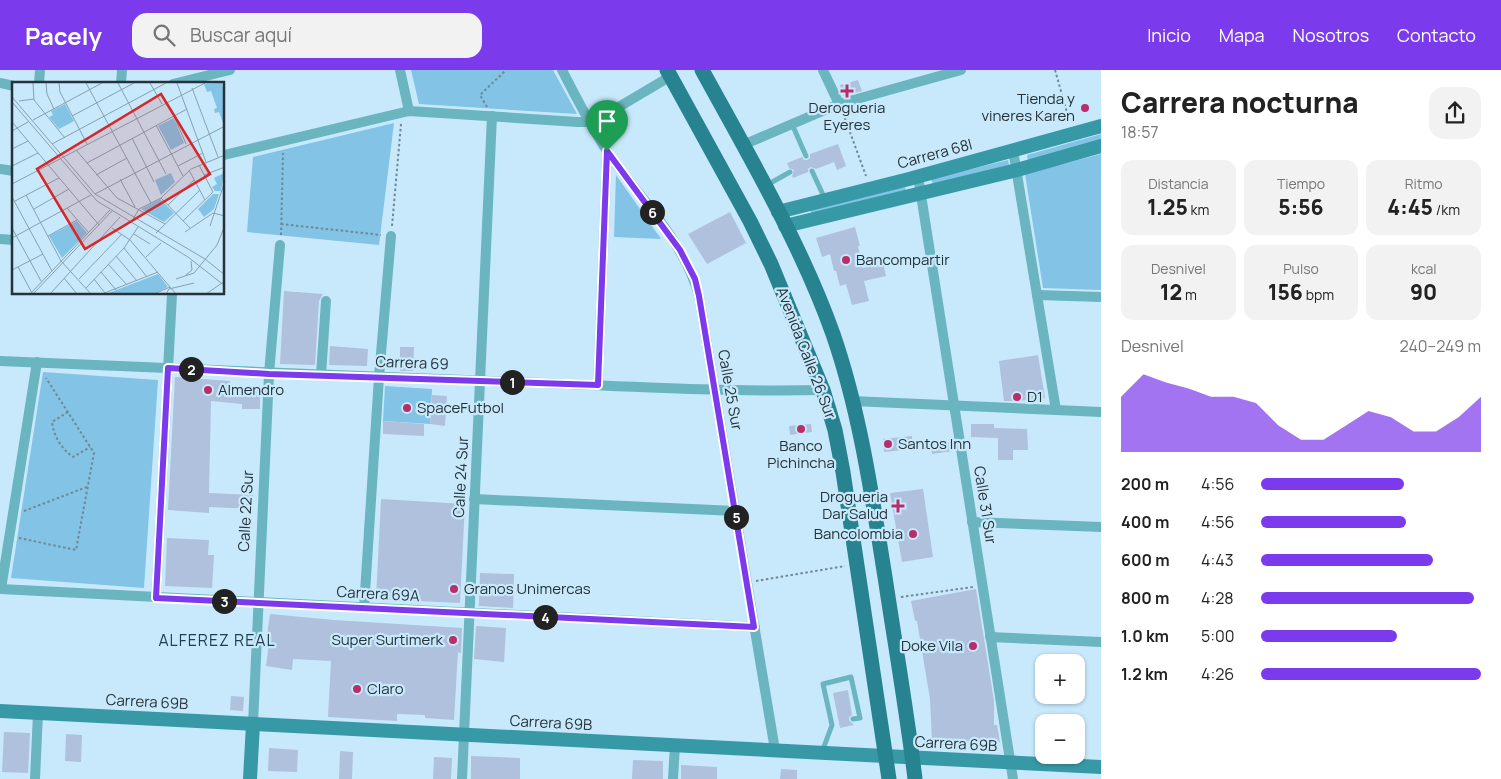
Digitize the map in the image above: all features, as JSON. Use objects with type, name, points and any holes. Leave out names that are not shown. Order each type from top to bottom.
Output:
[{"type":"main road","name":"Avenida Calle 26 Sur","points":[[702,70],[802,260],[832,333],[852,401],[871,492],[915,779]]},
{"type":"main road","name":"Avenida Calle 26 Sur","points":[[669,73],[750,220],[781,288],[823,390],[835,430],[843,472],[890,779]]},
{"type":"street","points":[[181,82],[230,70]]},
{"type":"street","points":[[400,70],[405,112]]},
{"type":"street","name":"Calle 25 Sur","points":[[562,70],[607,151],[687,262],[699,296],[776,750]]},
{"type":"street","points":[[823,70],[840,104]]},
{"type":"street","points":[[743,145],[840,104],[961,70]]},
{"type":"street","points":[[225,155],[405,112],[590,122],[600,118],[669,73]]},
{"type":"street","name":"Calle 24 Sur","points":[[462,779],[492,116]]},
{"type":"street","name":"Carrera 68I","points":[[778,212],[1101,126]]},
{"type":"street","points":[[785,226],[1016,170],[1101,146]]},
{"type":"street","points":[[1013,150],[1056,410]]},
{"type":"street","points":[[598,385],[607,151]]},
{"type":"street","name":"Calle 31 Sur","points":[[918,176],[1013,779]]},
{"type":"street","points":[[364,608],[379,377],[391,236]]},
{"type":"street","name":"Calle 22 Sur","points":[[250,779],[269,374],[280,245]]},
{"type":"street","points":[[156,598],[172,295]]},
{"type":"street","points":[[1037,295],[1101,297]]},
{"type":"street","points":[[321,376],[326,301]]},
{"type":"street","name":"Carrera 69","points":[[0,361],[168,368],[226,366],[269,374],[715,390],[823,390]]},
{"type":"street","points":[[0,589],[37,362]]},
{"type":"street","points":[[852,401],[954,404],[1101,412]]},
{"type":"street","points":[[474,499],[735,511]]},
{"type":"street","points":[[972,522],[1101,527]]},
{"type":"street","name":"Carrera 69A","points":[[0,589],[754,627]]},
{"type":"street","points":[[990,637],[1101,642]]},
{"type":"street","name":"Carrera 69B","points":[[0,712],[464,734],[1101,768]]},
{"type":"street","points":[[35,779],[38,713]]},
{"type":"street","points":[[673,779],[675,745]]},
{"type":"lane","points":[[792,124],[806,156]]},
{"type":"lane","points":[[812,171],[825,200]]},
{"type":"lane","points":[[764,186],[790,172]]},
{"type":"lane","points":[[822,753],[832,725],[823,684],[851,677],[860,718],[853,719]]},
{"type":"lane","points":[[832,725],[839,723]]},
{"type":"path","points":[[492,116],[480,95],[506,70]]},
{"type":"path","points":[[1055,70],[1071,125]]},
{"type":"path","points":[[840,104],[868,182]]},
{"type":"path","points":[[281,224],[391,236],[405,112]]},
{"type":"path","points":[[280,245],[283,141]]},
{"type":"path","points":[[15,537],[76,550],[94,452],[46,378]]},
{"type":"path","points":[[68,412],[52,422],[59,442],[65,451],[74,457],[90,447]]},
{"type":"path","points":[[18,514],[87,487]]},
{"type":"path","points":[[747,582],[845,566]]},
{"type":"path","points":[[899,597],[982,586]]},
{"type":"shaded area","points":[[411,70],[553,70],[577,114],[419,104]]},
{"type":"shaded area","points":[[394,123],[379,245],[247,232],[253,157]]},
{"type":"shaded area","points":[[1101,134],[1101,141],[1028,161],[1027,155]]},
{"type":"shaded area","points":[[1101,154],[1101,290],[1043,288],[1025,174]]},
{"type":"shaded area","points":[[1008,160],[1009,165],[933,185],[931,179]]},
{"type":"shaded area","points":[[616,175],[661,239],[614,237]]},
{"type":"shaded area","points":[[905,187],[906,193],[812,215],[810,210]]},
{"type":"shaded area","points":[[43,372],[158,380],[144,588],[11,578]]},
{"type":"shaded area","name":"SpaceFutbol","points":[[385,386],[432,389],[430,424],[383,421]]},
{"type":"building","points":[[858,80],[862,91],[843,96],[840,85]]},
{"type":"building","points":[[838,144],[846,166],[837,170],[834,162],[816,169],[811,167],[808,169],[808,172],[793,178],[794,170],[789,168],[787,163],[802,157],[804,160],[807,160],[810,158],[810,154]]},
{"type":"building","points":[[730,212],[746,243],[707,264],[688,234]]},
{"type":"building","points":[[855,227],[863,268],[883,263],[886,276],[864,281],[869,301],[852,305],[846,284],[840,286],[830,254],[822,257],[816,238]]},
{"type":"building","points":[[284,291],[323,294],[319,301],[315,365],[280,364]]},
{"type":"building","points":[[330,346],[368,349],[367,366],[329,365]]},
{"type":"building","points":[[400,347],[414,347],[413,371],[400,371]]},
{"type":"building","points":[[1038,355],[1045,398],[1004,401],[999,361]]},
{"type":"building","points":[[175,377],[230,381],[229,387],[260,387],[260,409],[242,409],[242,404],[211,401],[209,493],[253,495],[253,509],[209,507],[209,513],[168,510]]},
{"type":"building","points":[[432,395],[447,396],[445,426],[430,424]]},
{"type":"building","points":[[383,421],[424,424],[424,436],[383,434]]},
{"type":"building","name":"Banco Pichincha","points":[[811,424],[812,432],[790,435],[789,426]]},
{"type":"building","points":[[971,424],[994,424],[994,428],[1027,429],[1028,450],[1013,450],[1013,460],[998,460],[998,438],[971,437]]},
{"type":"building","points":[[912,436],[913,449],[884,452],[883,439]]},
{"type":"building","points":[[951,442],[953,451],[932,454],[931,445]]},
{"type":"building","points":[[923,489],[933,557],[902,562],[890,493]]},
{"type":"building","points":[[381,499],[465,504],[460,603],[376,599]]},
{"type":"building","points":[[167,538],[209,540],[208,555],[214,555],[212,588],[165,586]]},
{"type":"building","points":[[480,573],[514,574],[513,608],[479,606]]},
{"type":"building","points":[[976,589],[994,701],[994,725],[997,725],[1000,742],[932,742],[930,699],[917,621],[915,621],[911,601]]},
{"type":"building","points":[[270,614],[462,628],[461,653],[458,652],[454,720],[425,718],[425,715],[397,714],[397,721],[328,717],[331,661],[293,659],[292,670],[266,666],[270,635],[267,635]]},
{"type":"building","points":[[476,626],[506,628],[504,662],[474,659]]},
{"type":"building","points":[[848,690],[852,715],[849,717],[849,720],[854,725],[840,728],[833,693]]},
{"type":"building","points":[[231,696],[244,697],[243,711],[230,710]]},
{"type":"building","points":[[4,732],[30,733],[28,773],[2,772]]},
{"type":"building","points":[[66,734],[82,735],[81,762],[65,761]]},
{"type":"building","points":[[269,748],[298,750],[297,772],[268,771]]},
{"type":"building","points":[[340,751],[353,752],[352,779],[339,779]]},
{"type":"building","points":[[471,756],[520,758],[520,779],[471,779]]},
{"type":"building","points":[[434,757],[452,758],[451,779],[433,779]]},
{"type":"building","points":[[633,760],[663,761],[663,779],[632,779]]},
{"type":"building","points":[[681,765],[717,767],[717,779],[681,779]]},
{"type":"building","points":[[781,769],[797,770],[797,779],[780,779]]},
{"type":"place","name":"Derogueria Eyeres","points":[[847,91]]},
{"type":"place","name":"Tienda y vineres Karen","points":[[1085,108]]},
{"type":"place","name":"Bancompartir","points":[[846,260]]},
{"type":"place","name":"Almendro","points":[[208,390]]},
{"type":"place","name":"D1","points":[[1017,397]]},
{"type":"place","name":"SpaceFutbol","points":[[407,408]]},
{"type":"place","name":"Banco Pichincha","points":[[801,429]]},
{"type":"place","name":"Santos Inn","points":[[888,444]]},
{"type":"place","name":"Drogueria Dar Salud","points":[[898,506]]},
{"type":"place","name":"Bancolombia","points":[[913,534]]},
{"type":"place","name":"Granos Unimercas","points":[[454,589]]},
{"type":"place","name":"Super Surtimerk","points":[[453,640]]},
{"type":"place","name":"Doke Vila","points":[[973,646]]},
{"type":"place","name":"Claro","points":[[357,689]]},
{"type":"district","name":"ALFEREZ REAL","points":[[217,640]]},
{"type":"route","points":[[607,151],[680,250],[695,279],[754,627],[156,598],[168,368],[269,374],[598,385],[607,151]]}]
